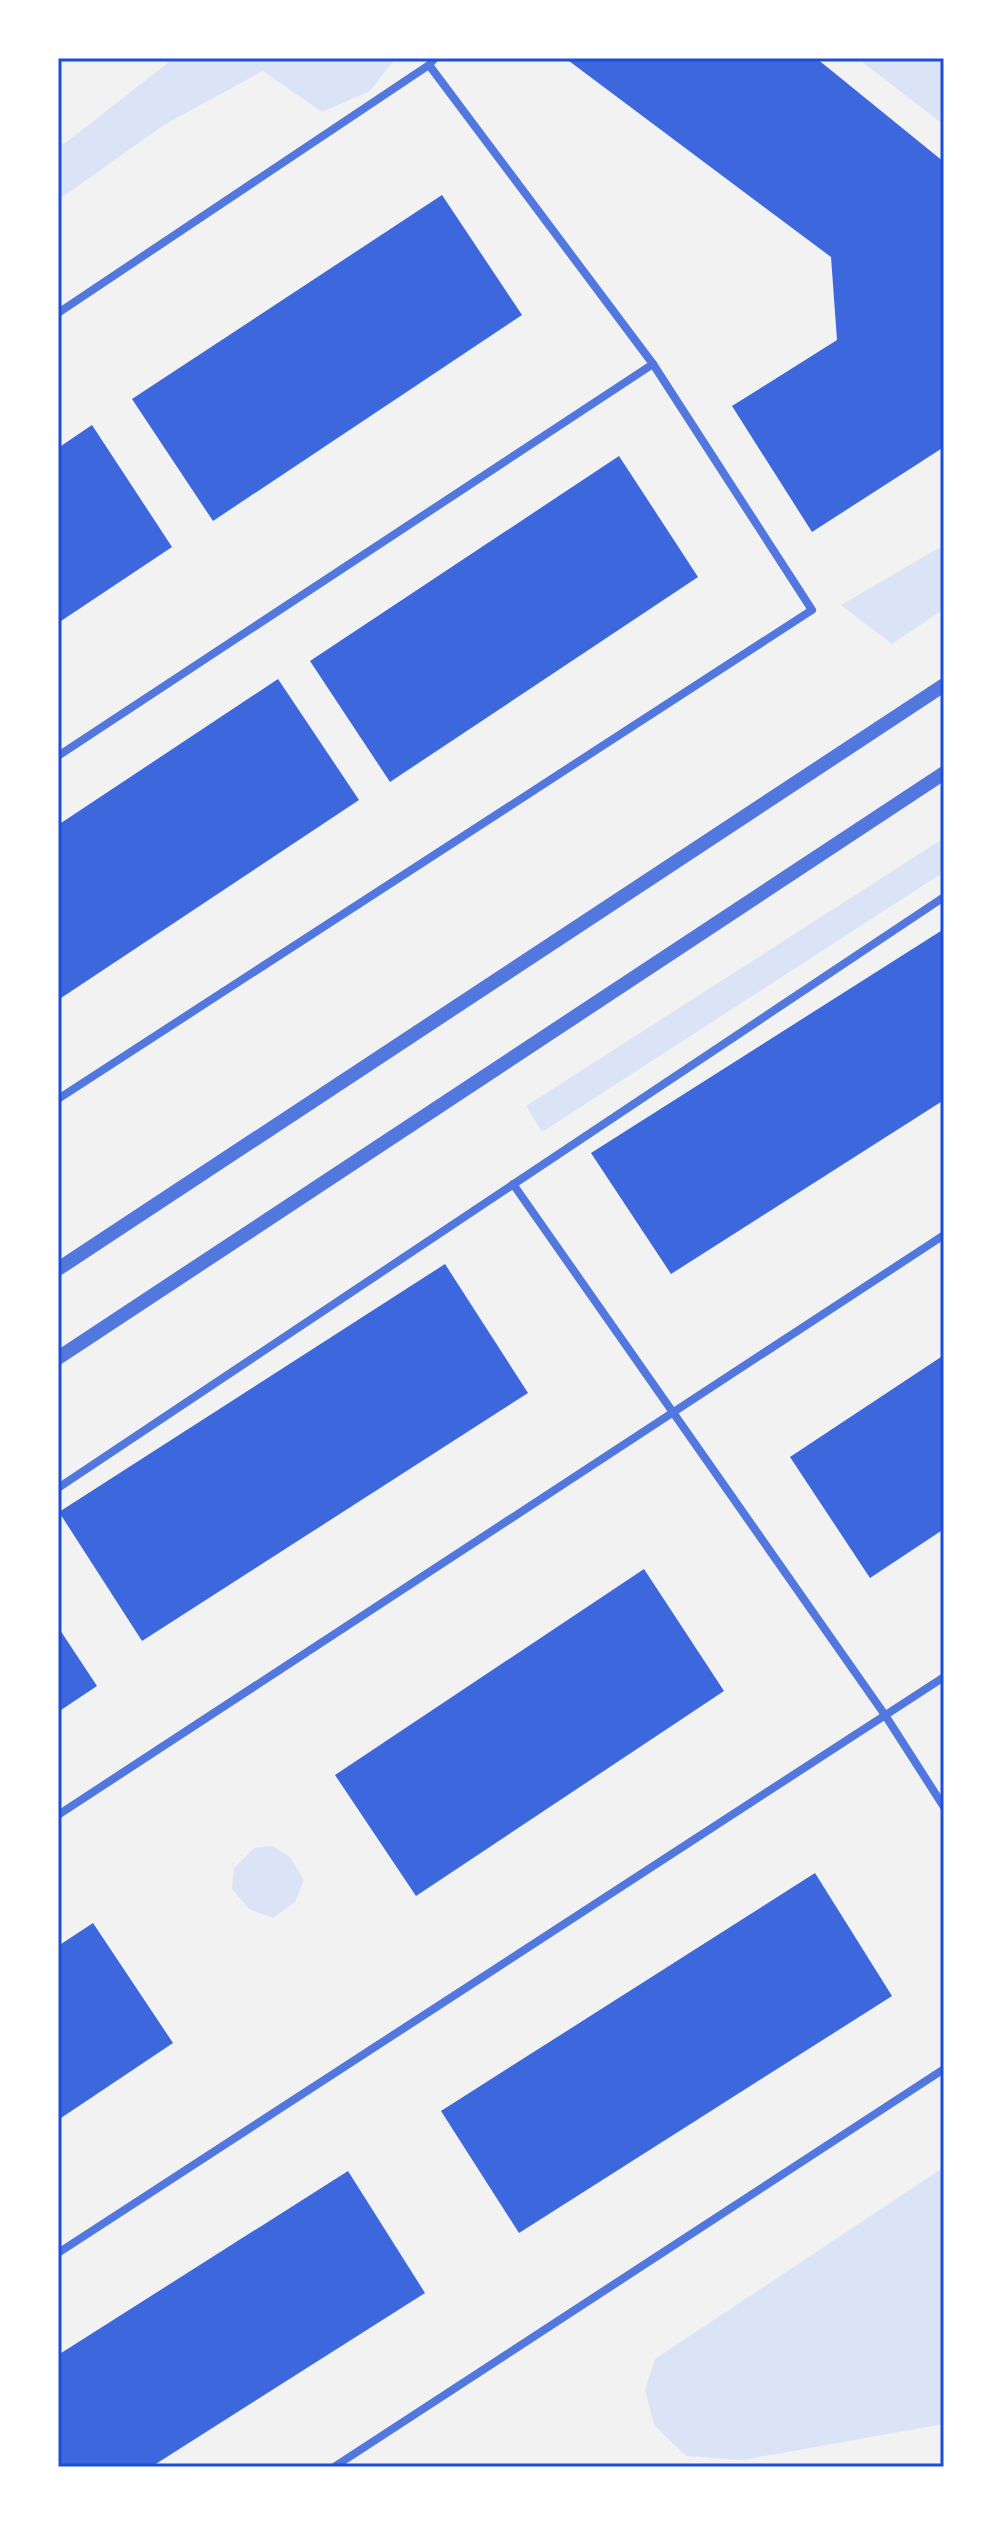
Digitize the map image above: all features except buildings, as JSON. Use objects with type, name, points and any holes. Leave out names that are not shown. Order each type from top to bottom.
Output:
[{"type":"street","points":[[58,313],[432,61],[653,364],[812,610],[58,1099]]},
{"type":"street","points":[[58,756],[653,364]]},
{"type":"street","points":[[58,1269],[944,685]]},
{"type":"street","points":[[58,1358],[944,773]]},
{"type":"street","points":[[58,1488],[944,897]]},
{"type":"street","points":[[513,1184],[885,1715],[944,1807]]},
{"type":"street","points":[[58,1815],[944,1235]]},
{"type":"street","points":[[58,2253],[944,1677]]},
{"type":"street","points":[[334,2467],[944,2069]]},
{"type":"shaded area","points":[[174,58],[396,58],[370,91],[322,112],[263,71],[164,125],[58,200],[58,139],[64,144]]},
{"type":"shaded area","points":[[857,58],[944,58],[944,125]]},
{"type":"shaded area","points":[[944,545],[944,609],[892,644],[841,605]]},
{"type":"shaded area","points":[[944,838],[944,872],[542,1132],[526,1106]]},
{"type":"shaded area","points":[[272,1846],[290,1857],[304,1880],[295,1902],[273,1918],[249,1909],[232,1889],[234,1868],[254,1848]]},
{"type":"shaded area","points":[[944,2167],[944,2424],[742,2460],[686,2456],[654,2425],[645,2390],[655,2359]]}]
